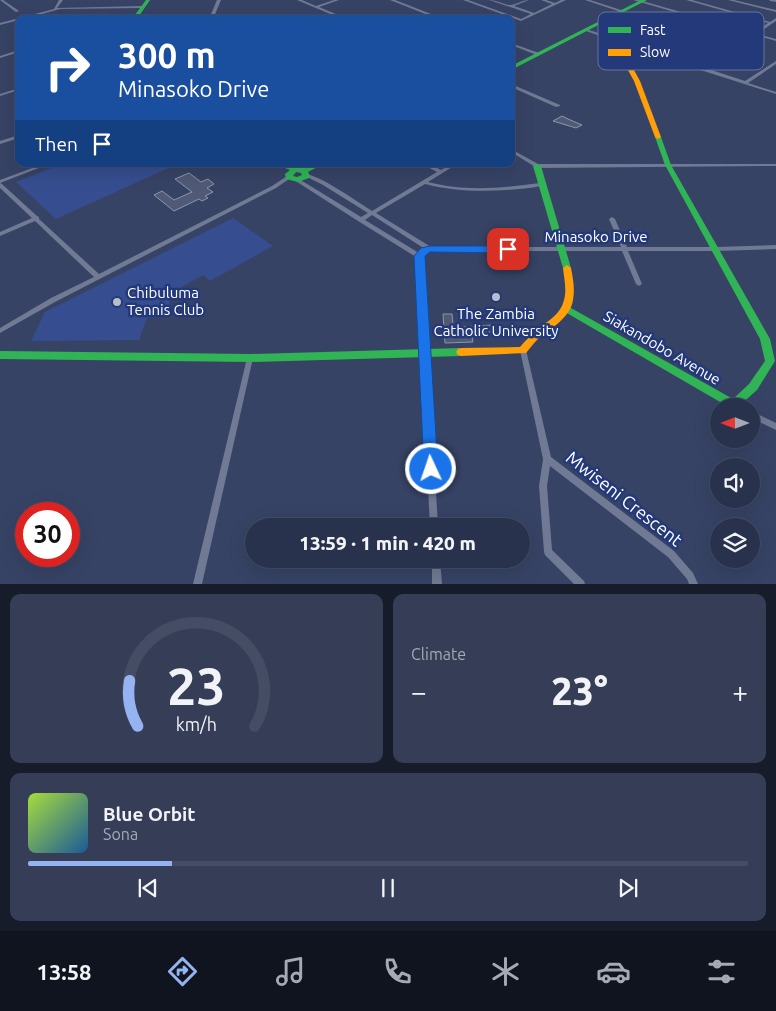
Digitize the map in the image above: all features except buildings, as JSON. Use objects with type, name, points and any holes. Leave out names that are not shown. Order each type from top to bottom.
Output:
[{"type":"street","points":[[1,0],[17,11]]},
{"type":"street","points":[[55,8],[61,0]]},
{"type":"street","points":[[212,15],[220,0]]},
{"type":"street","points":[[300,0],[336,15]]},
{"type":"street","points":[[316,7],[337,0]]},
{"type":"street","points":[[392,0],[431,15]]},
{"type":"street","points":[[465,0],[507,15]]},
{"type":"street","points":[[477,5],[490,0],[534,14]]},
{"type":"street","points":[[498,12],[527,0]]},
{"type":"street","points":[[543,0],[555,4]]},
{"type":"street","points":[[515,18],[521,20],[564,0]]},
{"type":"street","points":[[587,0],[616,12]]},
{"type":"street","points":[[688,0],[731,12]]},
{"type":"street","points":[[730,0],[776,11]]},
{"type":"street","points":[[771,0],[776,1]]},
{"type":"street","points":[[620,12],[640,1],[678,12]]},
{"type":"street","points":[[0,6],[6,3]]},
{"type":"street","points":[[28,15],[55,8],[145,4]]},
{"type":"street","points":[[137,15],[145,4]]},
{"type":"street","points":[[1,22],[15,18]]},
{"type":"street","points":[[764,28],[776,19]]},
{"type":"street","points":[[764,21],[771,23]]},
{"type":"street","points":[[515,66],[598,23]]},
{"type":"street","points":[[584,30],[598,35]]},
{"type":"street","points":[[515,45],[538,54]]},
{"type":"street","points":[[0,57],[15,52]]},
{"type":"street","points":[[745,83],[776,62]]},
{"type":"street","points":[[631,70],[637,81],[668,165],[716,249],[750,315],[772,349]]},
{"type":"street","points":[[705,70],[776,94]]},
{"type":"street","points":[[515,87],[558,106]]},
{"type":"street","points":[[0,95],[15,90]]},
{"type":"street","points":[[0,143],[15,137]]},
{"type":"street","points":[[515,152],[537,166],[776,165]]},
{"type":"street","points":[[0,355],[250,358],[523,350],[533,338],[568,310],[571,295],[562,250],[540,185],[537,166]]},
{"type":"street","points":[[40,167],[0,183],[98,277]]},
{"type":"street","points":[[284,167],[360,220],[419,256]]},
{"type":"street","points":[[0,331],[98,277],[314,167]]},
{"type":"street","points":[[431,167],[440,172]]},
{"type":"street","points":[[360,220],[449,167]]},
{"type":"street","points":[[298,175],[325,184],[430,249]]},
{"type":"street","points":[[423,182],[450,188],[490,190],[540,185]]},
{"type":"street","points":[[0,234],[37,218]]},
{"type":"street","points":[[612,219],[639,284]]},
{"type":"street","name":"Minasoko Drive","points":[[430,249],[562,250],[776,247]]},
{"type":"street","points":[[430,249],[424,251],[419,256],[434,518]]},
{"type":"street","name":"Siakandobo Avenue","points":[[568,310],[721,398]]},
{"type":"street","name":"Siakandobo Avenue","points":[[743,398],[754,387],[770,361],[772,349]]},
{"type":"street","name":"Mwiseni Crescent","points":[[523,350],[547,459],[671,554],[690,576],[694,584]]},
{"type":"street","points":[[197,584],[250,358]]},
{"type":"street","points":[[760,419],[776,427]]},
{"type":"street","points":[[547,459],[543,486],[548,552],[581,584]]},
{"type":"street","points":[[437,568],[438,584]]},
{"type":"shaded area","points":[[54,167],[171,167],[56,219],[16,182]]},
{"type":"shaded area","points":[[233,218],[273,246],[210,281],[203,275],[171,293],[167,317],[147,318],[139,340],[31,341],[45,312]]},
{"type":"traffic: fast","points":[[137,15],[148,0]]},
{"type":"traffic: fast","points":[[621,12],[645,0]]},
{"type":"traffic: fast","points":[[515,66],[598,24]]},
{"type":"traffic: fast","points":[[568,310],[734,405],[753,387],[770,361],[765,339],[668,165],[658,137]]},
{"type":"traffic: fast","points":[[537,166],[567,268]]},
{"type":"traffic: fast","points":[[288,167],[297,170]]},
{"type":"traffic: fast","points":[[303,171],[313,167]]},
{"type":"traffic: fast","points":[[295,170],[304,171],[306,176],[298,180],[289,177],[289,174],[295,170]]},
{"type":"traffic: fast","points":[[0,355],[250,358],[461,352]]},
{"type":"traffic: slow","points":[[631,70],[658,137]]},
{"type":"traffic: slow","points":[[461,352],[523,350],[533,338],[560,317],[565,310],[569,300],[570,287],[567,268]]},
{"type":"place","name":"The Zambia Catholic University","points":[[496,297]]},
{"type":"place","name":"Chibuluma Tennis Club","points":[[117,302]]},
{"type":"route","points":[[431,469],[419,256],[424,251],[430,249],[508,249]]}]
